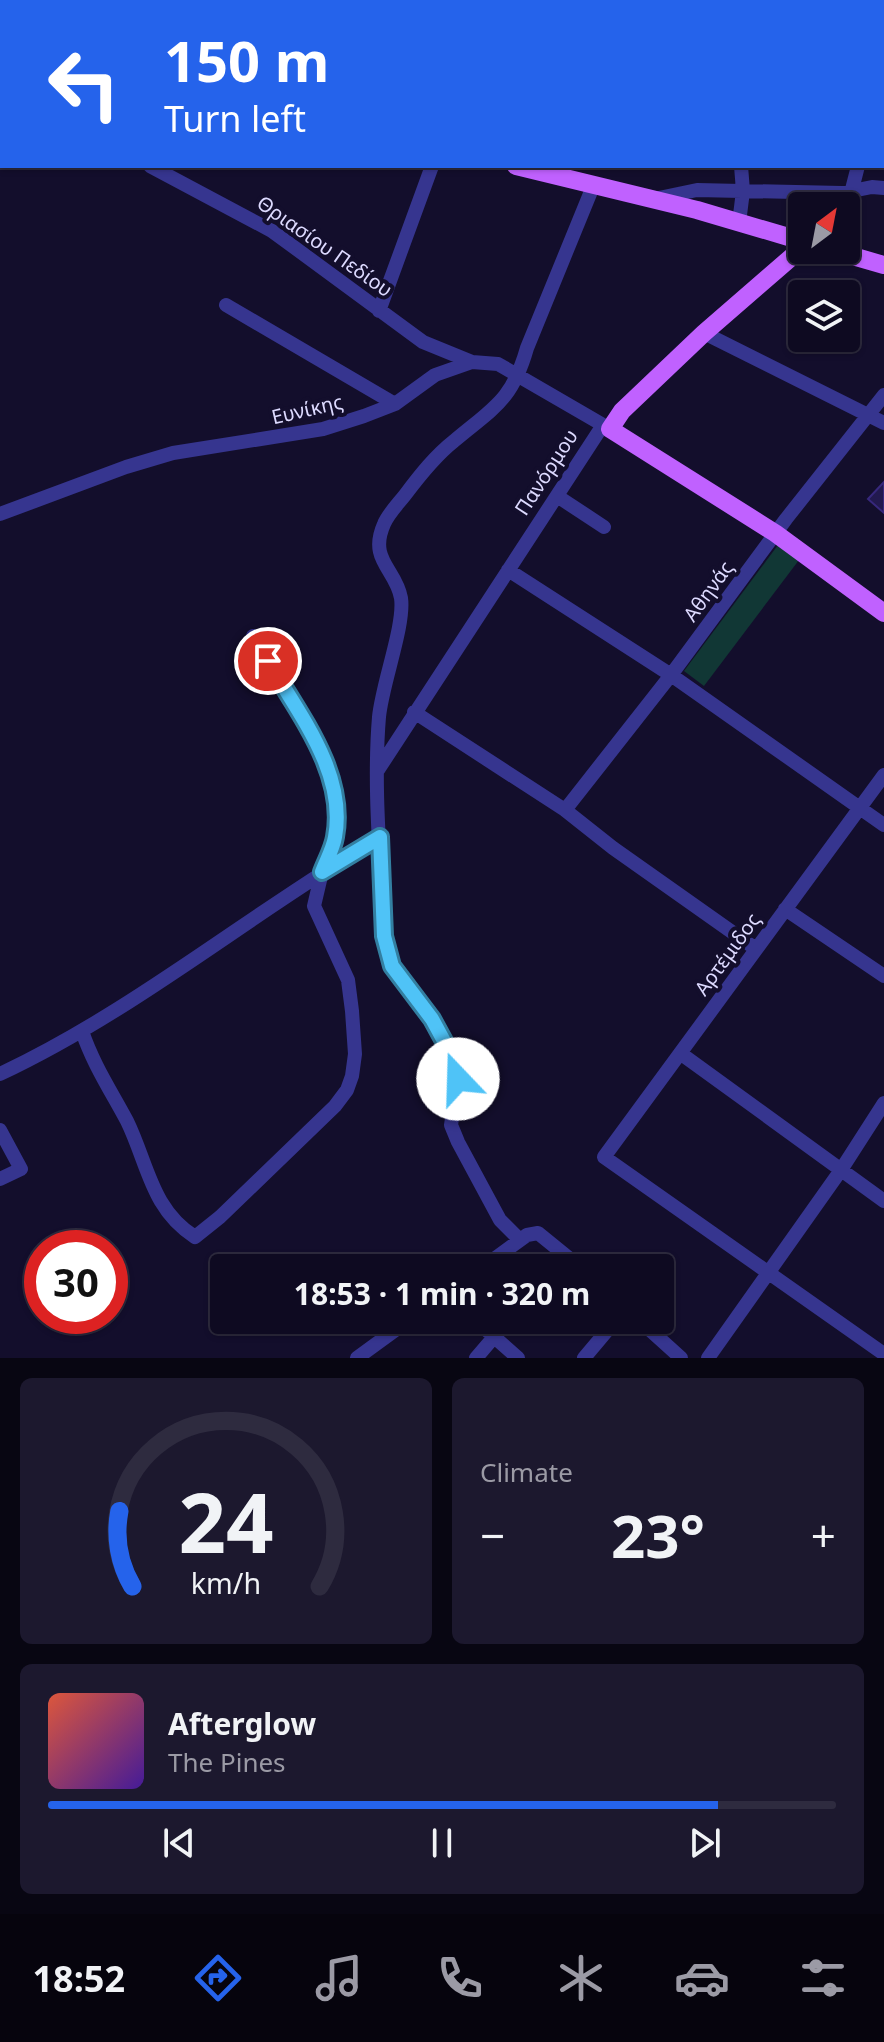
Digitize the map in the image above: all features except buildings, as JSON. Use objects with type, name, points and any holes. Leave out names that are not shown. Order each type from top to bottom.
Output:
[{"type":"main road","points":[[525,168],[654,199],[788,237]]},
{"type":"main road","points":[[860,258],[884,265]]},
{"type":"main road","name":"Πανόρμου","points":[[609,425],[704,333],[788,260]]},
{"type":"main road","points":[[609,425],[778,529],[884,599]]},
{"type":"main road","points":[[778,529],[884,613]]},
{"type":"street","name":"Θριασίου Πεδίου","points":[[154,168],[272,231],[423,342],[472,362]]},
{"type":"street","points":[[379,311],[431,168]]},
{"type":"street","points":[[739,223],[743,191],[741,168]]},
{"type":"street","points":[[853,190],[858,168]]},
{"type":"street","points":[[520,1240],[500,1220],[451,1125],[458,1079],[451,1054],[432,1019],[392,966],[384,936],[377,771],[380,698],[399,618],[401,596],[382,559],[379,542],[384,522],[425,468],[489,413],[520,375],[538,321],[594,184]]},
{"type":"street","points":[[654,199],[697,190],[842,193],[884,188]]},
{"type":"street","points":[[226,305],[395,404]]},
{"type":"street","points":[[704,333],[884,423]]},
{"type":"street","points":[[472,362],[498,364],[609,425]]},
{"type":"street","name":"Ευνίκης","points":[[0,514],[126,467],[173,453],[323,429],[395,404],[435,375],[472,362]]},
{"type":"street","name":"Αθηνάς","points":[[565,810],[884,395]]},
{"type":"street","name":"Πανόρμου","points":[[377,771],[557,496],[609,425]]},
{"type":"street","points":[[557,496],[604,527]]},
{"type":"street","points":[[508,570],[671,675],[884,825]]},
{"type":"street","points":[[82,1031],[90,1056],[128,1123],[157,1196],[172,1221],[195,1237],[335,1106],[347,1090],[355,1054],[348,980],[314,906],[335,837],[335,802],[327,764],[253,636]]},
{"type":"street","points":[[414,712],[565,810],[613,848],[756,949]]},
{"type":"street","name":"Αρτέμιδος","points":[[769,1274],[604,1157],[884,775]]},
{"type":"street","points":[[0,1074],[82,1031],[169,978],[322,872],[380,837]]},
{"type":"street","points":[[785,909],[884,976]]},
{"type":"street","points":[[680,1053],[884,1201]]},
{"type":"street","points":[[708,1358],[841,1170],[884,1103]]},
{"type":"street","points":[[0,1130],[21,1169],[0,1179]]},
{"type":"street","points":[[501,1254],[527,1235],[538,1233],[564,1254]]},
{"type":"street","points":[[769,1274],[884,1354]]},
{"type":"street","points":[[357,1358],[390,1334]]},
{"type":"street","points":[[491,1334],[518,1358]]},
{"type":"street","points":[[584,1358],[604,1334]]},
{"type":"street","points":[[654,1334],[681,1358]]},
{"type":"street","points":[[476,1358],[494,1337]]},
{"type":"green space","points":[[778,545],[799,560],[704,686],[684,671]]},
{"type":"route","points":[[268,661],[327,764],[335,802],[335,837],[322,872],[380,837],[384,936],[392,966],[432,1019],[451,1054],[458,1079]]}]
